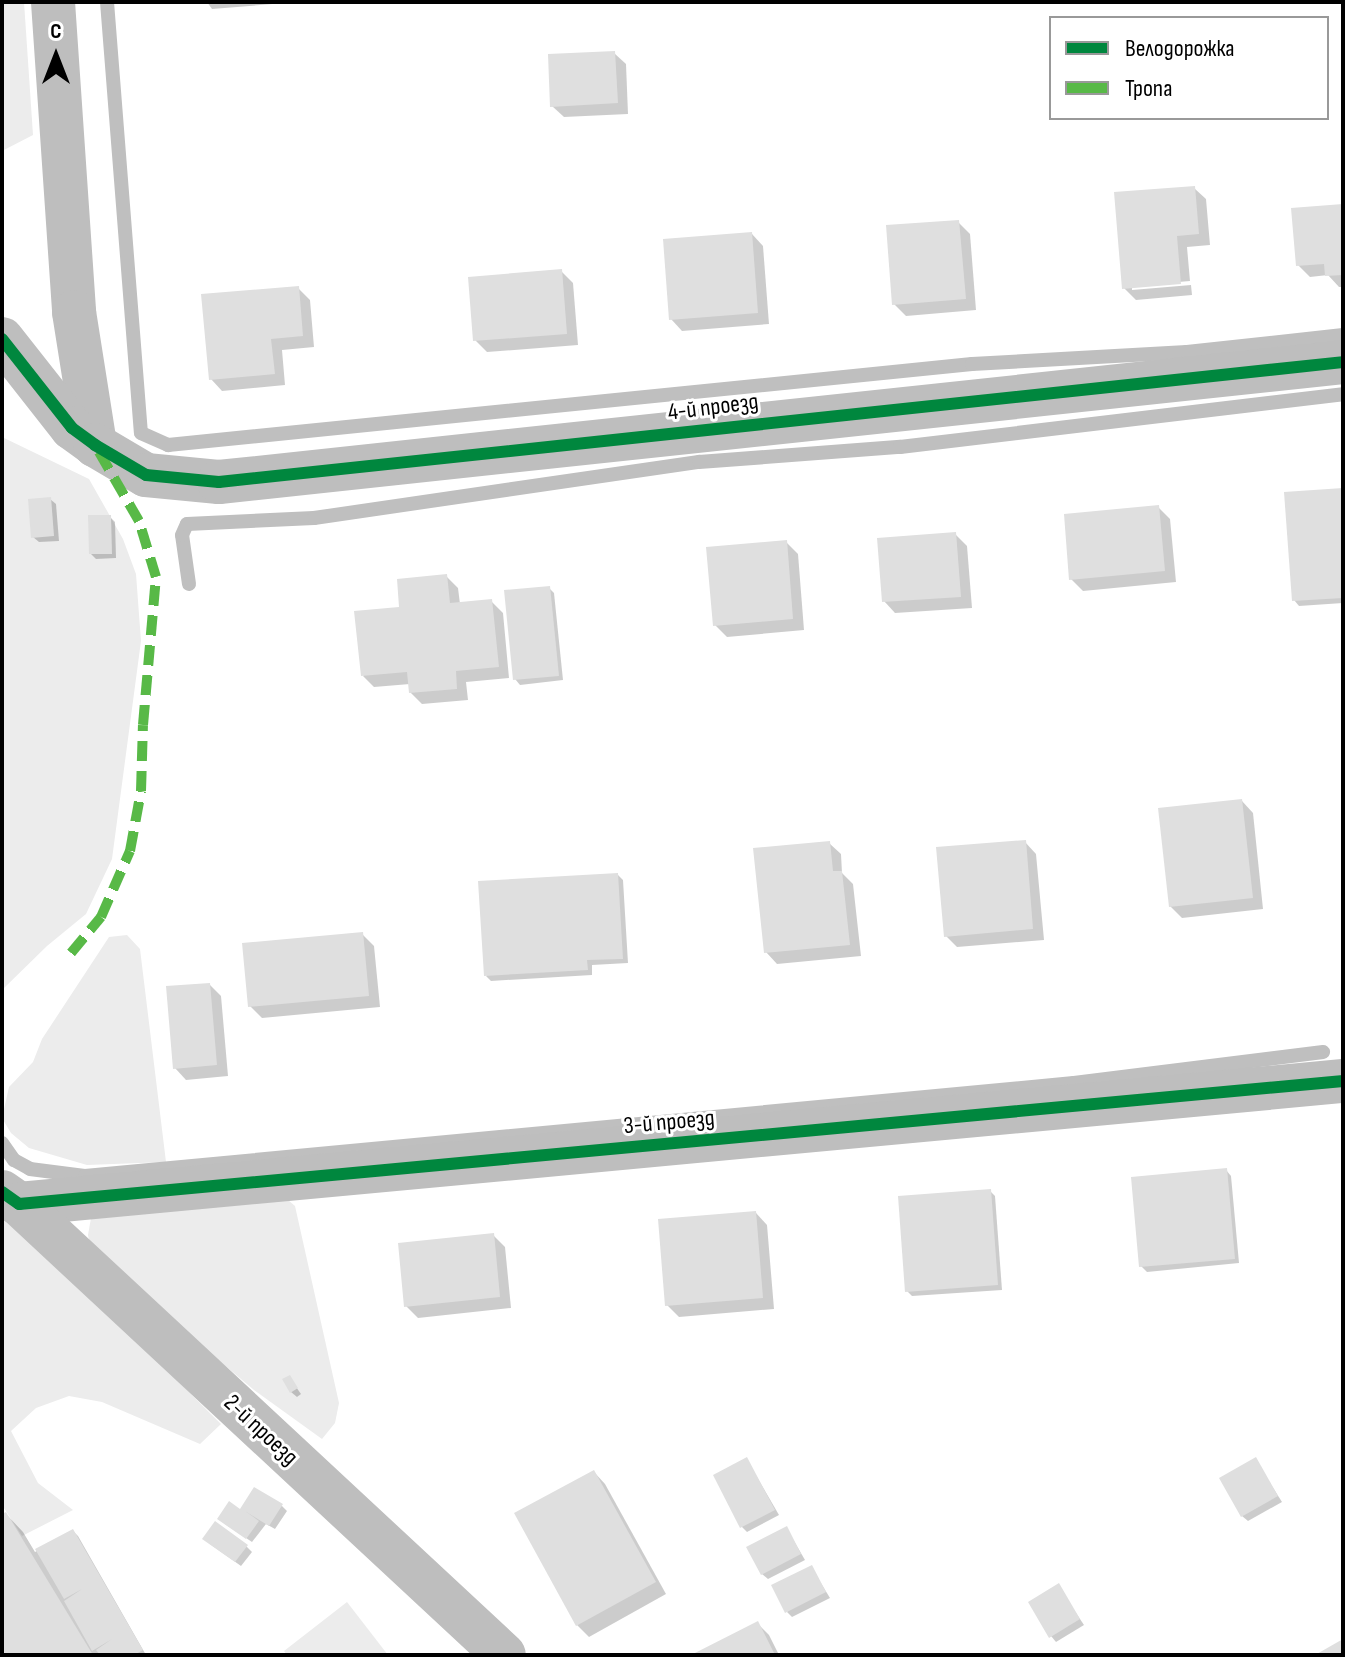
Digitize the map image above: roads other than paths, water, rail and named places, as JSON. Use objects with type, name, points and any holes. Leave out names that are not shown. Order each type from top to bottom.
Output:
[{"type":"street","points":[[53,2],[74,312],[95,445]]},
{"type":"street","name":"4-й проезд","points":[[2,339],[72,428],[95,445],[146,475],[219,482],[1343,362]]},
{"type":"street","name":"3-й проезд","points":[[10,1198],[1343,1081]]},
{"type":"street","name":"2-й проезд","points":[[10,1198],[504,1655]]},
{"type":"waterway","points":[[107,2],[141,433],[168,445],[972,364],[1187,352],[1343,335]]},
{"type":"waterway","points":[[189,584],[182,535],[187,524],[314,518],[699,462],[900,447],[1343,394]]},
{"type":"waterway","points":[[2,1143],[14,1160],[30,1169],[85,1176],[1074,1083],[1323,1052]]}]
